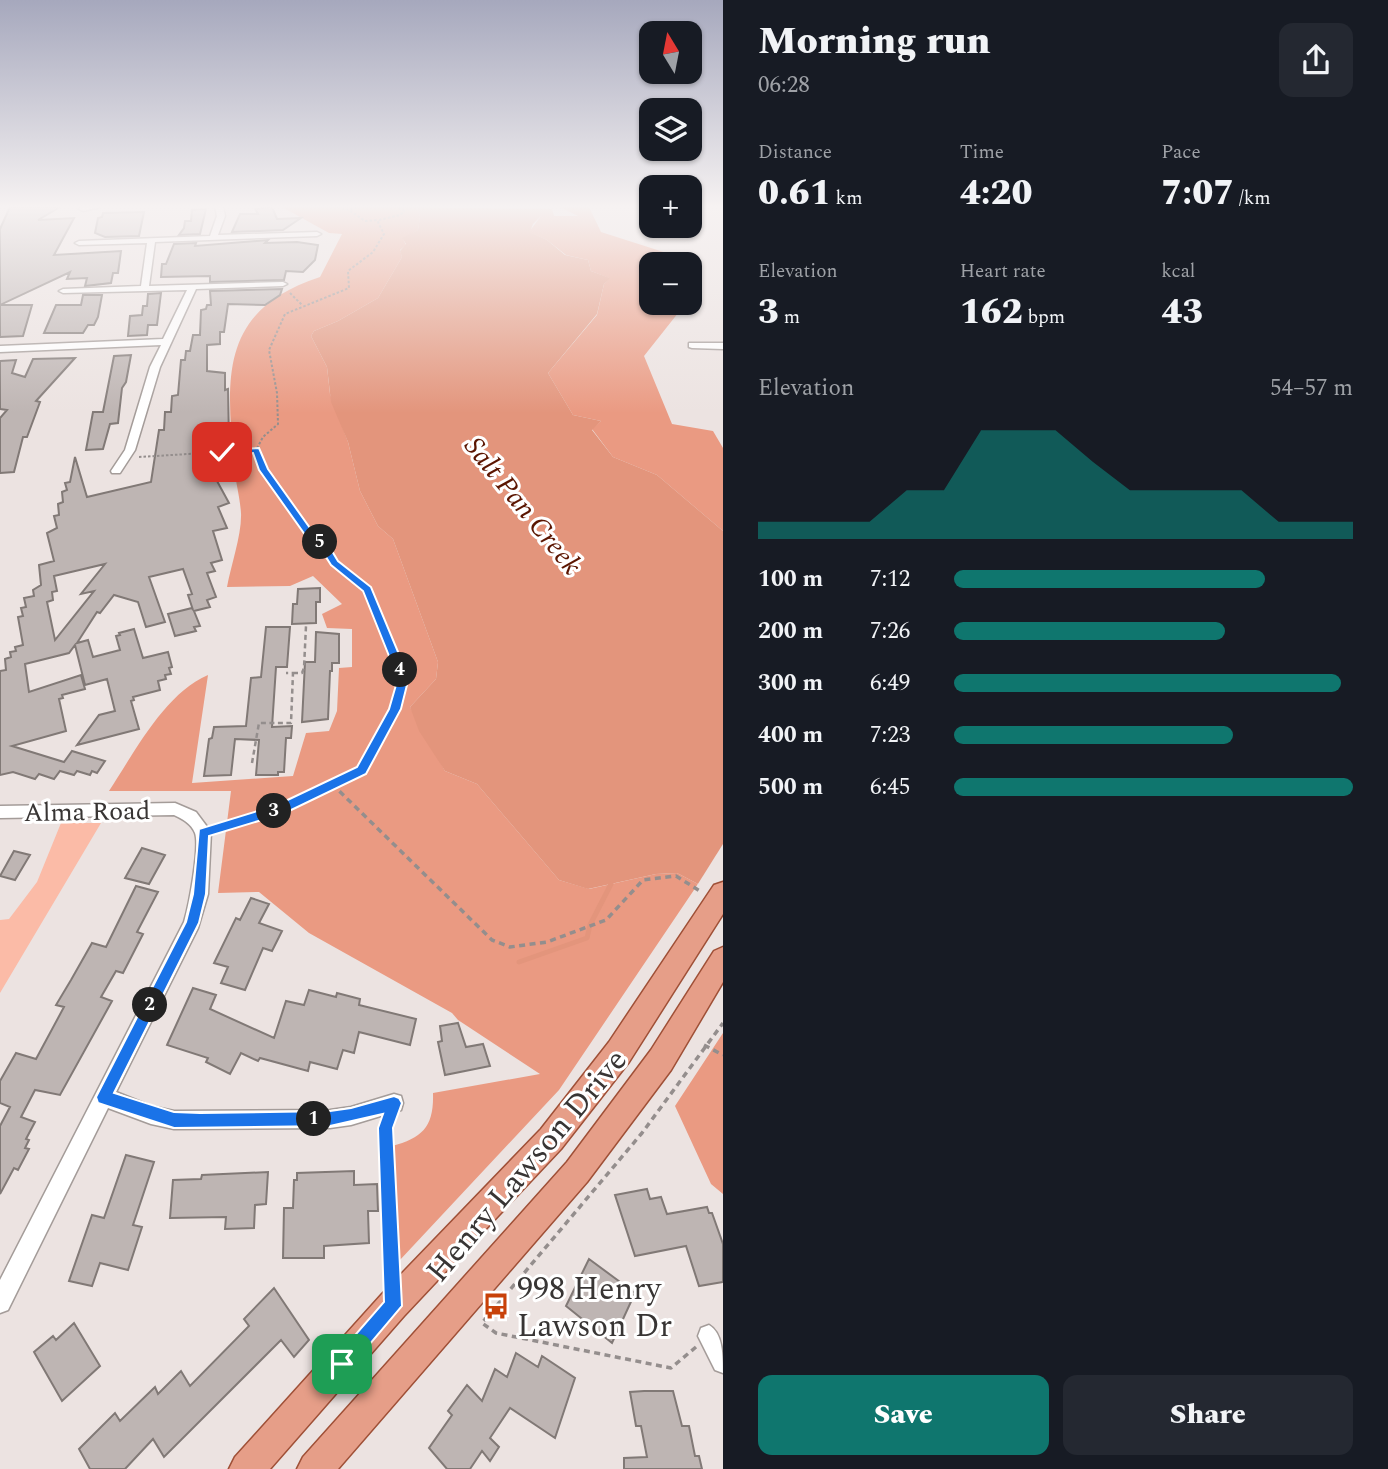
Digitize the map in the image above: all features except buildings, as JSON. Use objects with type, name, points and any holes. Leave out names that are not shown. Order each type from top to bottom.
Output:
[{"type":"main road","name":"Henry Lawson Drive","points":[[247,1469],[393,1306],[551,1139],[619,1052],[694,940],[711,892]]},
{"type":"main road","name":"Henry Lawson Drive","points":[[315,1469],[576,1172],[661,1060],[723,959]]},
{"type":"street","points":[[145,288],[147,276]]},
{"type":"street","points":[[63,291],[283,284]]},
{"type":"street","points":[[116,471],[130,450],[152,375],[192,286]]},
{"type":"street","points":[[0,349],[166,342]]},
{"type":"street","points":[[692,345],[723,346]]},
{"type":"street","name":"Alma Road","points":[[0,812],[175,809],[191,816],[203,832]]},
{"type":"street","points":[[0,1302],[192,923],[200,894],[203,832]]},
{"type":"street","points":[[104,1097],[162,1117],[200,1121],[330,1119],[351,1116],[394,1103]]},
{"type":"street","points":[[709,1336],[723,1362]]},
{"type":"path","points":[[256,450],[263,438],[278,424],[277,393],[269,350],[285,314],[349,288],[348,276]]},
{"type":"path","points":[[283,284],[302,305]]},
{"type":"path","points":[[125,458],[256,450]]},
{"type":"path","points":[[203,832],[281,809],[362,770],[376,747],[386,721],[395,709],[401,685],[401,671],[367,589],[334,563],[323,544],[312,537],[264,470],[256,450]]},
{"type":"path","points":[[286,673],[302,673],[306,626]]},
{"type":"path","points":[[252,763],[259,723],[291,723],[293,673]]},
{"type":"path","points":[[332,784],[492,940],[510,947],[547,942],[606,920],[643,880],[676,876],[711,892]]},
{"type":"path","points":[[709,1336],[671,1368],[496,1333],[482,1323],[681,1084],[704,1045],[723,1023]]},
{"type":"path","points":[[704,1045],[723,1055]]},
{"type":"path","points":[[393,1306],[386,1128],[394,1103]]},
{"type":"shaded area","points":[[391,276],[378,298],[338,321],[314,331],[311,336],[327,367],[330,394],[348,442],[360,491],[378,526],[393,539],[438,662],[436,679],[410,707],[445,771],[477,784],[559,880],[589,889],[656,874],[677,873],[698,884],[559,1090],[399,1261],[392,1146],[412,1139],[424,1129],[431,1114],[433,1093],[540,1074],[458,1020],[452,1013],[309,933],[259,892],[218,893],[231,791],[109,791],[164,710],[178,695],[208,675],[192,783],[293,776],[306,733],[329,731],[337,711],[339,668],[352,667],[352,629],[327,628],[322,614],[342,604],[313,576],[290,586],[227,587],[241,521],[230,402],[231,374],[236,350],[247,327],[263,308],[287,291],[320,277]]},
{"type":"shaded area","points":[[603,276],[639,276],[639,315],[676,315],[644,356],[672,424],[713,431],[723,448],[723,531],[657,475],[613,457],[592,429],[601,421],[573,415],[548,373],[597,315],[604,284],[609,278]]},
{"type":"shaded area","points":[[61,823],[101,823],[0,993],[0,920],[9,919],[37,882]]},
{"type":"shaded area","points":[[723,1033],[723,1194],[711,1184],[675,1106]]},
{"type":"water","name":"Salt Pan Creek","points":[[391,276],[603,276],[610,278],[604,284],[597,314],[548,373],[573,415],[601,421],[592,430],[613,457],[657,475],[723,531],[723,897],[677,873],[656,874],[588,889],[559,880],[477,784],[445,771],[419,731],[410,707],[436,679],[438,662],[393,539],[378,526],[360,491],[348,442],[331,402],[327,367],[311,336],[314,331],[338,321],[378,298]]},
{"type":"pier","points":[[723,844],[723,901],[696,887]]},
{"type":"waterway","points":[[519,962],[587,938],[590,925],[611,884]]},
{"type":"place","name":"998 Henry Lawson Dr","points":[[496,1306]]},
{"type":"route","points":[[222,452],[256,450],[264,470],[312,537],[323,544],[334,563],[367,589],[401,671],[401,685],[395,709],[386,721],[376,747],[362,770],[281,809],[203,832],[200,894],[192,923],[104,1097],[151,1115],[174,1120],[200,1121],[330,1119],[351,1116],[394,1103],[386,1128],[393,1306],[342,1364]]}]
